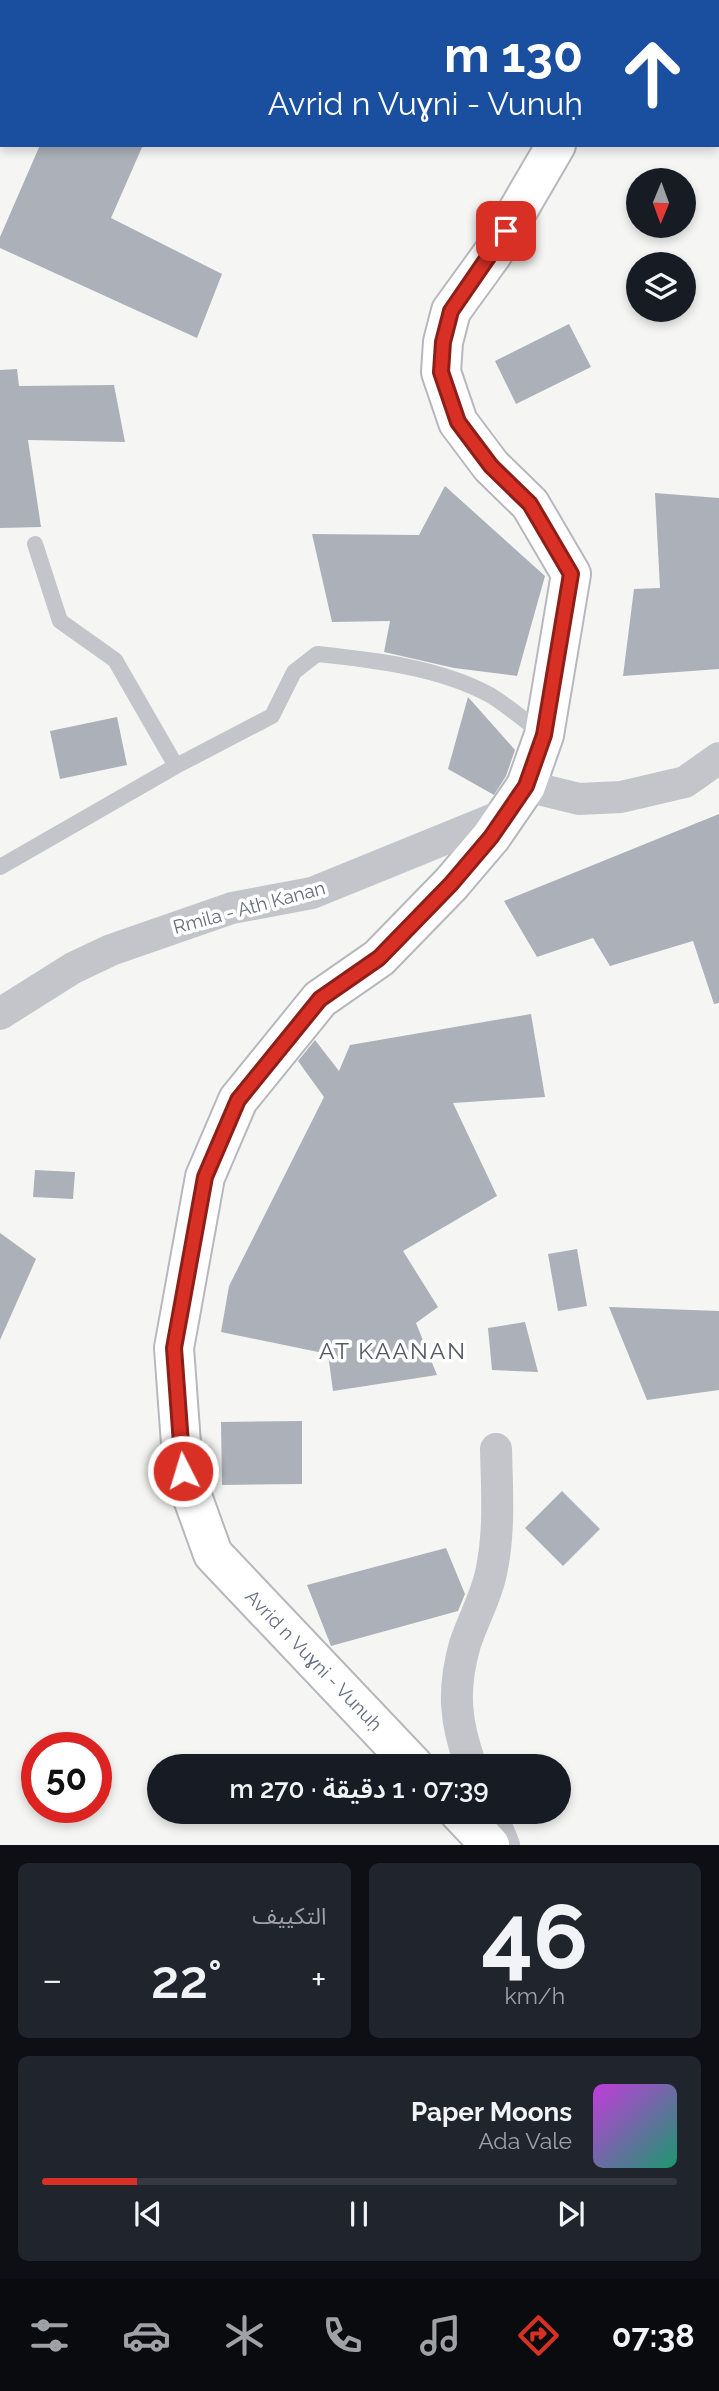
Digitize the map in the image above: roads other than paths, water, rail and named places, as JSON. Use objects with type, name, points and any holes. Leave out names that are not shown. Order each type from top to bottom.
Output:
[{"type":"main road","points":[[516,800],[544,735],[571,574],[530,504],[491,466],[458,422],[441,372],[443,342],[451,311],[493,253],[555,147]]},
{"type":"main road","name":"Avrid n Vuɣni - Vunuḥ","points":[[403,1754],[213,1554],[183,1471],[174,1348],[205,1177],[238,1100],[320,999],[379,958],[451,884],[516,800]]},
{"type":"main road","points":[[470,1824],[490,1845]]},
{"type":"street","points":[[516,800],[621,797],[685,782],[719,758]]},
{"type":"street","name":"Rmila - Ath Kanan","points":[[0,1014],[73,968],[111,950],[232,908],[312,893],[516,800]]},
{"type":"street","points":[[467,1754],[458,1731],[456,1694],[465,1646],[491,1575],[498,1524],[496,1449]]},
{"type":"street","points":[[495,1824],[504,1845]]},
{"type":"lane","points":[[35,544],[60,621],[115,660],[176,766]]},
{"type":"lane","points":[[0,867],[176,766],[272,716],[294,672],[317,654],[370,659],[439,676],[489,695],[544,735]]},
{"type":"district","name":"AT KAANAN","points":[[393,1351]]}]
